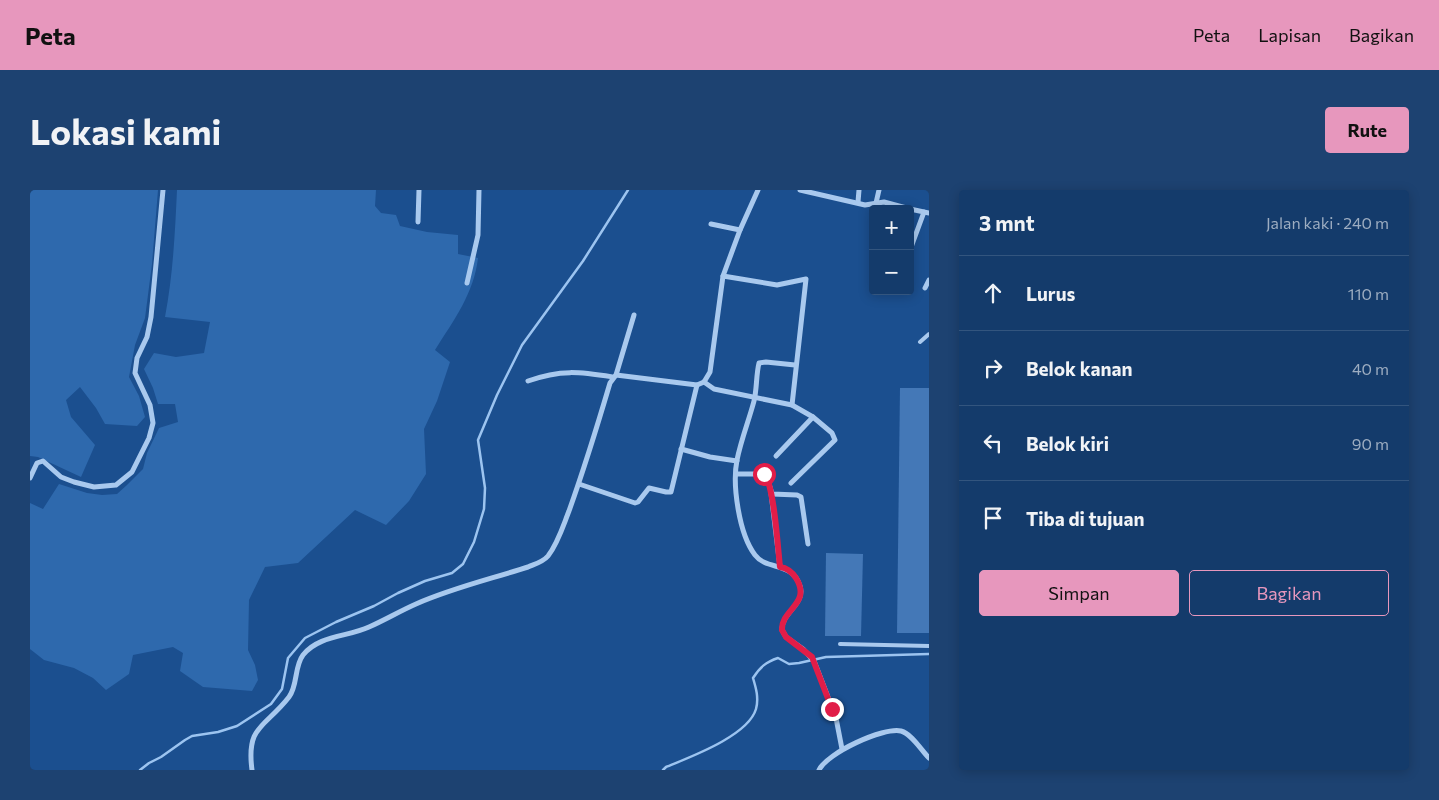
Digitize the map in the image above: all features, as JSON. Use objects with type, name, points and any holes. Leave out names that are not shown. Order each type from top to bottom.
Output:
[{"type":"street","points":[[30,478],[38,463],[43,461],[61,477],[74,482],[94,487],[116,485],[132,472],[146,445],[153,424],[153,414],[135,373],[135,364],[147,337],[151,318],[163,190]]},
{"type":"street","points":[[418,222],[419,190]]},
{"type":"street","points":[[467,283],[478,236],[479,190]]},
{"type":"street","points":[[528,381],[553,373],[577,372],[698,385],[704,382],[710,372],[723,276],[740,230],[758,190]]},
{"type":"street","points":[[800,190],[868,205],[884,202],[888,205]]},
{"type":"street","points":[[858,202],[859,190]]},
{"type":"street","points":[[876,203],[879,190]]},
{"type":"street","points":[[914,241],[926,213]]},
{"type":"street","points":[[712,224],[740,230]]},
{"type":"street","points":[[723,276],[777,285],[806,279],[792,405]]},
{"type":"street","points":[[926,288],[929,280]]},
{"type":"street","points":[[252,770],[250,755],[252,738],[268,718],[291,695],[297,671],[304,654],[325,639],[368,628],[417,603],[544,560],[558,540],[579,484],[610,384],[634,316]]},
{"type":"street","points":[[795,365],[760,363],[755,398],[737,461],[738,513],[748,544],[758,558],[792,573],[800,586],[799,600],[784,621],[782,630],[786,637],[813,659],[836,718],[842,749]]},
{"type":"street","points":[[704,382],[714,389],[792,405],[813,417],[832,433],[835,440],[791,483]]},
{"type":"street","points":[[579,484],[635,503],[638,502],[649,488],[670,492],[698,385]]},
{"type":"street","points":[[776,456],[813,417]]},
{"type":"street","points":[[681,449],[737,461]]},
{"type":"street","points":[[737,474],[760,473],[767,476],[771,493],[780,567]]},
{"type":"street","points":[[771,493],[801,497],[808,544]]},
{"type":"street","points":[[819,770],[826,760],[842,749],[877,735],[898,731],[907,734],[929,758]]},
{"type":"lane","points":[[920,342],[929,334]]},
{"type":"lane","points":[[840,644],[929,646]]},
{"type":"shaded area","points":[[30,190],[158,190],[152,264],[145,318],[135,345],[129,377],[139,396],[145,417],[137,426],[105,424],[96,408],[80,387],[66,400],[71,417],[95,445],[81,477],[38,457],[30,456]]},
{"type":"shaded area","points":[[177,190],[376,190],[375,206],[381,213],[396,215],[400,226],[427,232],[458,235],[458,254],[478,258],[468,295],[435,350],[450,362],[437,401],[424,429],[426,474],[409,501],[386,525],[355,510],[298,563],[265,567],[249,600],[248,650],[255,665],[258,680],[252,691],[203,687],[180,671],[183,653],[173,647],[133,655],[129,674],[106,690],[93,678],[74,668],[44,660],[30,649],[30,503],[43,509],[59,484],[87,493],[117,494],[143,469],[147,453],[159,428],[178,422],[175,404],[158,404],[144,369],[154,353],[176,357],[204,353],[210,322],[165,317],[172,270]]},
{"type":"building","points":[[900,388],[929,388],[929,633],[897,633]]},
{"type":"building","points":[[826,553],[863,554],[861,636],[825,636]]},
{"type":"waterway","points":[[140,770],[192,736],[218,732],[237,726],[271,704],[282,689],[288,658],[305,638],[425,581],[452,573],[463,564],[474,542],[484,509],[485,488],[478,440],[497,395],[522,345],[583,261],[628,190]]},
{"type":"waterway","points":[[663,770],[717,744],[742,728],[751,719],[757,705],[753,678],[764,665],[778,658],[789,664],[826,657],[929,654]]},
{"type":"route","points":[[764,474],[767,476],[771,493],[780,567],[789,570],[800,586],[799,600],[784,621],[782,630],[786,637],[812,657],[832,709]]}]
